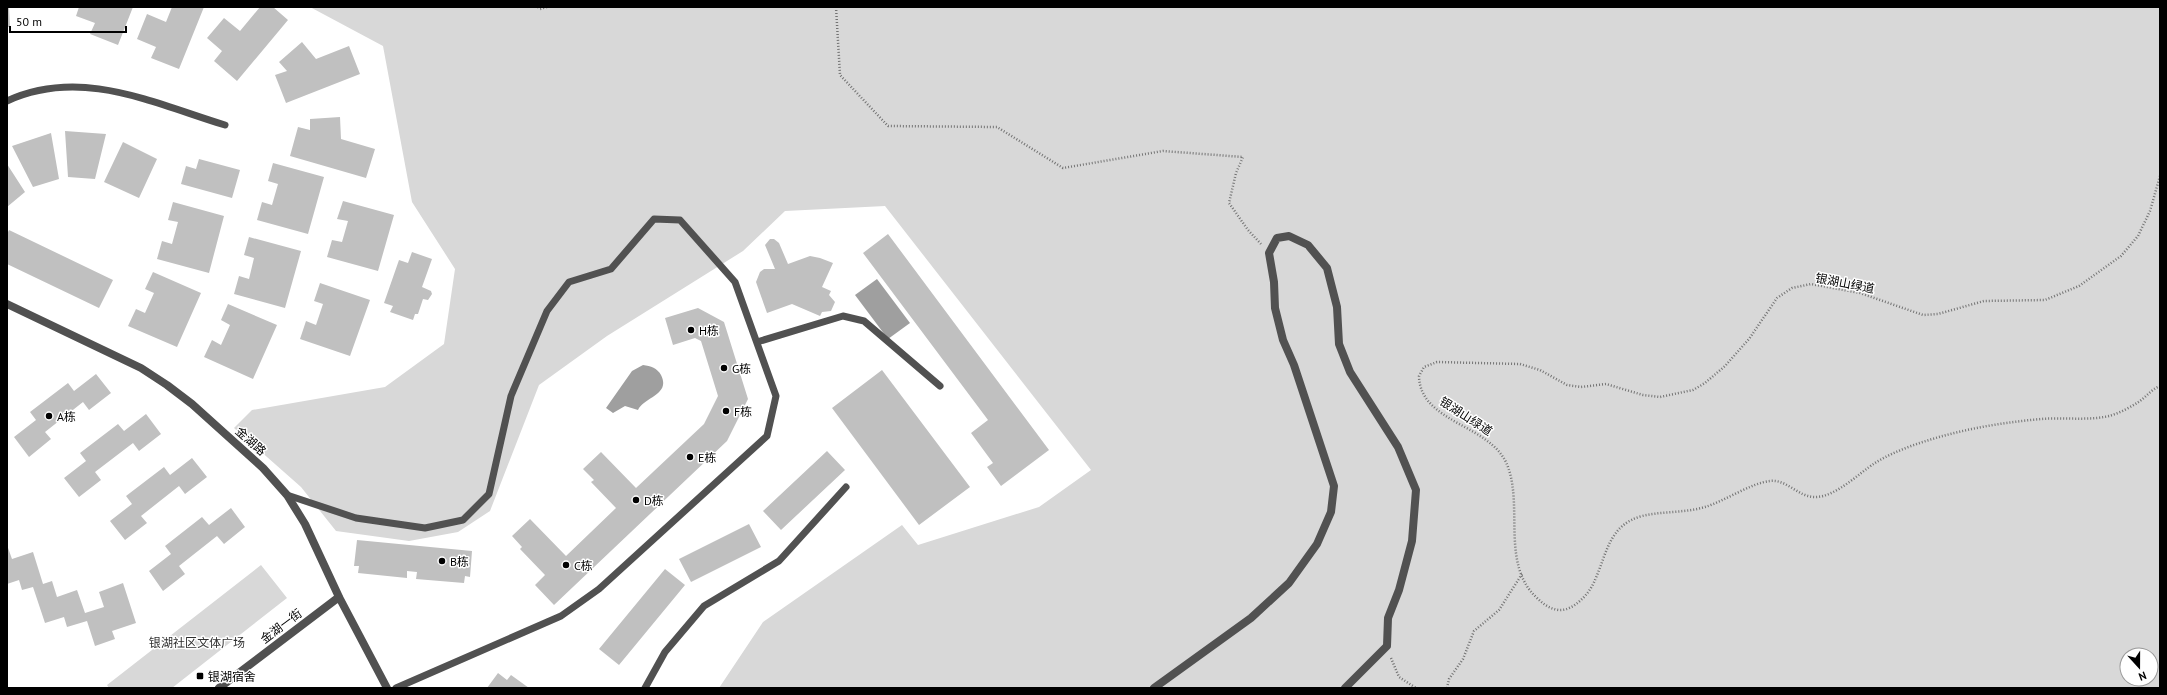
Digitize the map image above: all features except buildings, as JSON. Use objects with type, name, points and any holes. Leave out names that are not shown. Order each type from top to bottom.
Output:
[{"type":"street","points":[[1154,688],[1251,618],[1289,583],[1317,544],[1331,512],[1334,486],[1294,365],[1284,340],[1275,308],[1274,282],[1269,253],[1277,238],[1289,236],[1308,245],[1327,268],[1336,307],[1339,344],[1350,372],[1398,448],[1416,490],[1412,541],[1399,590],[1388,618],[1387,646],[1345,688]]},
{"type":"street","name":"金湖路","points":[[7,304],[141,368],[167,384],[192,404],[263,468],[287,495],[305,524],[339,597],[387,688]]},
{"type":"street","name":"金湖一街","points":[[219,688],[339,597]]},
{"type":"lane","points":[[7,100],[40,89],[63,86],[86,86],[109,89],[225,125]]},
{"type":"lane","points":[[287,495],[356,518],[425,528],[463,520],[489,494],[510,396],[547,311],[570,282],[611,269],[654,220],[680,220],[735,282],[776,396],[767,436],[599,589],[561,616],[396,688]]},
{"type":"lane","points":[[757,342],[843,316],[864,321],[940,386]]},
{"type":"lane","points":[[644,688],[665,652],[704,606],[779,560],[846,487]]},
{"type":"path","points":[[538,7],[540,9],[547,7]]},
{"type":"path","points":[[836,7],[840,75],[888,126],[997,127],[1063,168],[1164,151],[1243,157],[1236,173],[1229,204],[1248,230],[1269,253]]},
{"type":"path","name":"银湖山绿道","points":[[2160,176],[2150,212],[2138,236],[2122,256],[2079,286],[2045,300],[1984,301],[1938,314],[1923,315],[1881,299],[1847,291],[1812,284],[1792,288],[1777,298],[1749,339],[1725,366],[1705,383],[1693,390],[1660,397],[1643,395],[1606,384],[1581,387],[1567,385],[1540,370],[1520,364],[1437,362],[1424,367],[1419,376],[1419,384],[1428,401],[1438,411],[1490,442],[1501,452],[1512,478],[1515,543],[1522,574],[1530,592],[1543,604],[1555,609],[1564,610],[1576,604],[1587,593],[1595,580],[1612,537],[1621,528],[1635,518],[1652,514],[1689,511],[1706,506],[1769,481],[1783,482],[1802,493],[1816,497],[1843,486],[1875,463],[1890,455],[1955,432],[2013,421],[2110,416],[2124,411],[2160,386]]},
{"type":"path","points":[[1447,688],[1449,679],[1463,659],[1474,631],[1498,610],[1522,574]]},
{"type":"path","points":[[1387,646],[1399,677],[1415,688]]},
{"type":"green space","points":[[310,7],[2160,7],[2160,688],[719,688],[763,622],[902,525],[918,545],[1039,507],[1091,470],[885,206],[785,211],[743,251],[607,336],[539,385],[490,511],[458,532],[409,541],[336,531],[301,487],[234,428],[252,410],[385,387],[444,344],[455,269],[412,202],[383,46]]},
{"type":"green space","name":"银湖社区文体广场","points":[[261,565],[287,598],[172,688],[109,688],[107,685]]},
{"type":"shaded area","points":[[877,279],[910,323],[888,339],[855,295]]},
{"type":"shaded area","points":[[643,365],[654,368],[661,375],[663,382],[660,391],[638,410],[625,406],[613,413],[606,408],[632,371]]},
{"type":"place","name":"H栋","points":[[691,330]]},
{"type":"place","name":"G栋","points":[[724,368]]},
{"type":"place","name":"F栋","points":[[726,411]]},
{"type":"place","name":"A栋","points":[[49,416]]},
{"type":"place","name":"E栋","points":[[690,457]]},
{"type":"place","name":"D栋","points":[[636,500]]},
{"type":"place","name":"B栋","points":[[442,561]]},
{"type":"place","name":"C栋","points":[[566,565]]},
{"type":"place","name":"银湖宿舍","points":[[200,676]]}]
